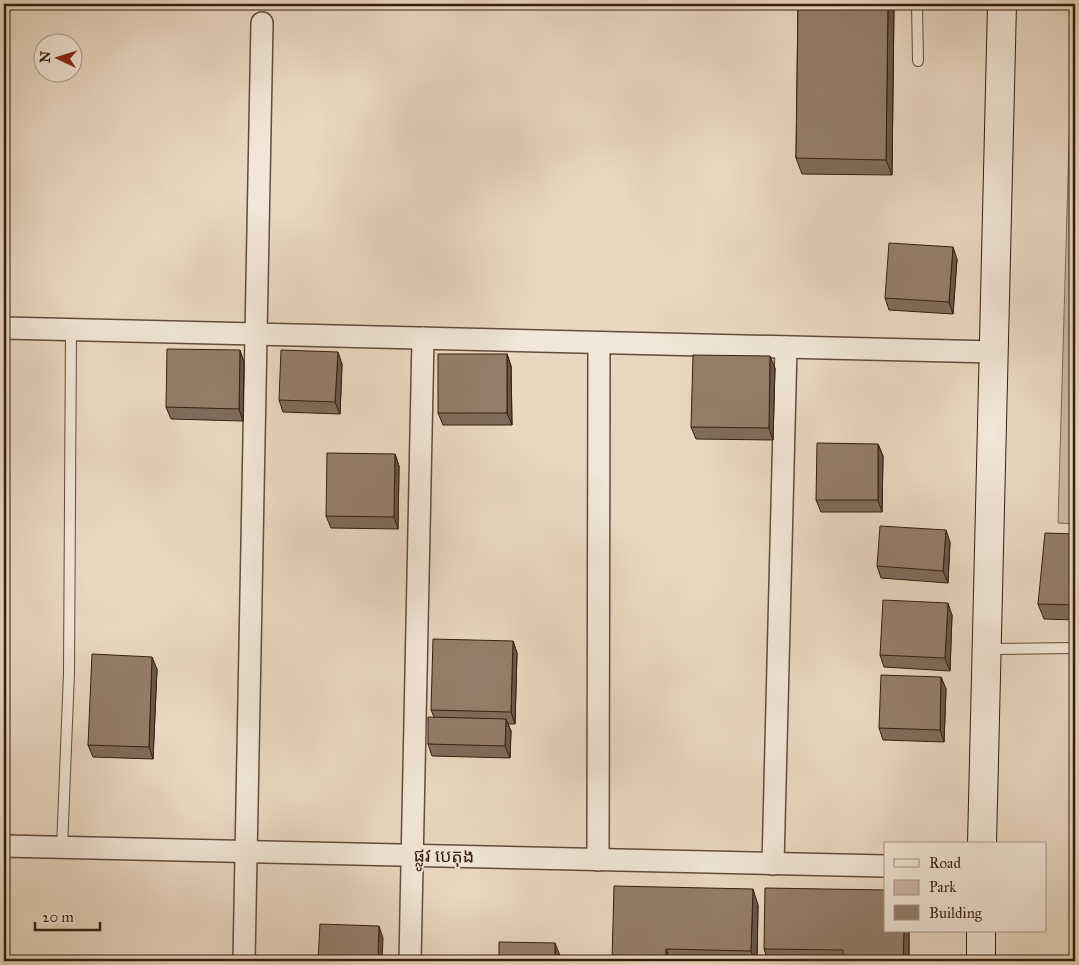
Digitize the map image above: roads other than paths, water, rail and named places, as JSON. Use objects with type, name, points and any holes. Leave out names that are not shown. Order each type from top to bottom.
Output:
[{"type":"main road","points":[[982,842],[1002,4]]},
{"type":"main road","points":[[981,932],[981,961]]},
{"type":"street","points":[[244,961],[262,23]]},
{"type":"street","points":[[4,328],[994,352]]},
{"type":"street","points":[[410,961],[423,338]]},
{"type":"street","points":[[598,860],[599,343]]},
{"type":"street","points":[[774,864],[786,347]]},
{"type":"street","name":"ផ្លូវ បេតុង","points":[[4,846],[884,866]]},
{"type":"lane","points":[[917,4],[918,61]]},
{"type":"lane","points":[[62,848],[69,673],[71,329]]},
{"type":"lane","points":[[987,649],[1075,648]]}]
